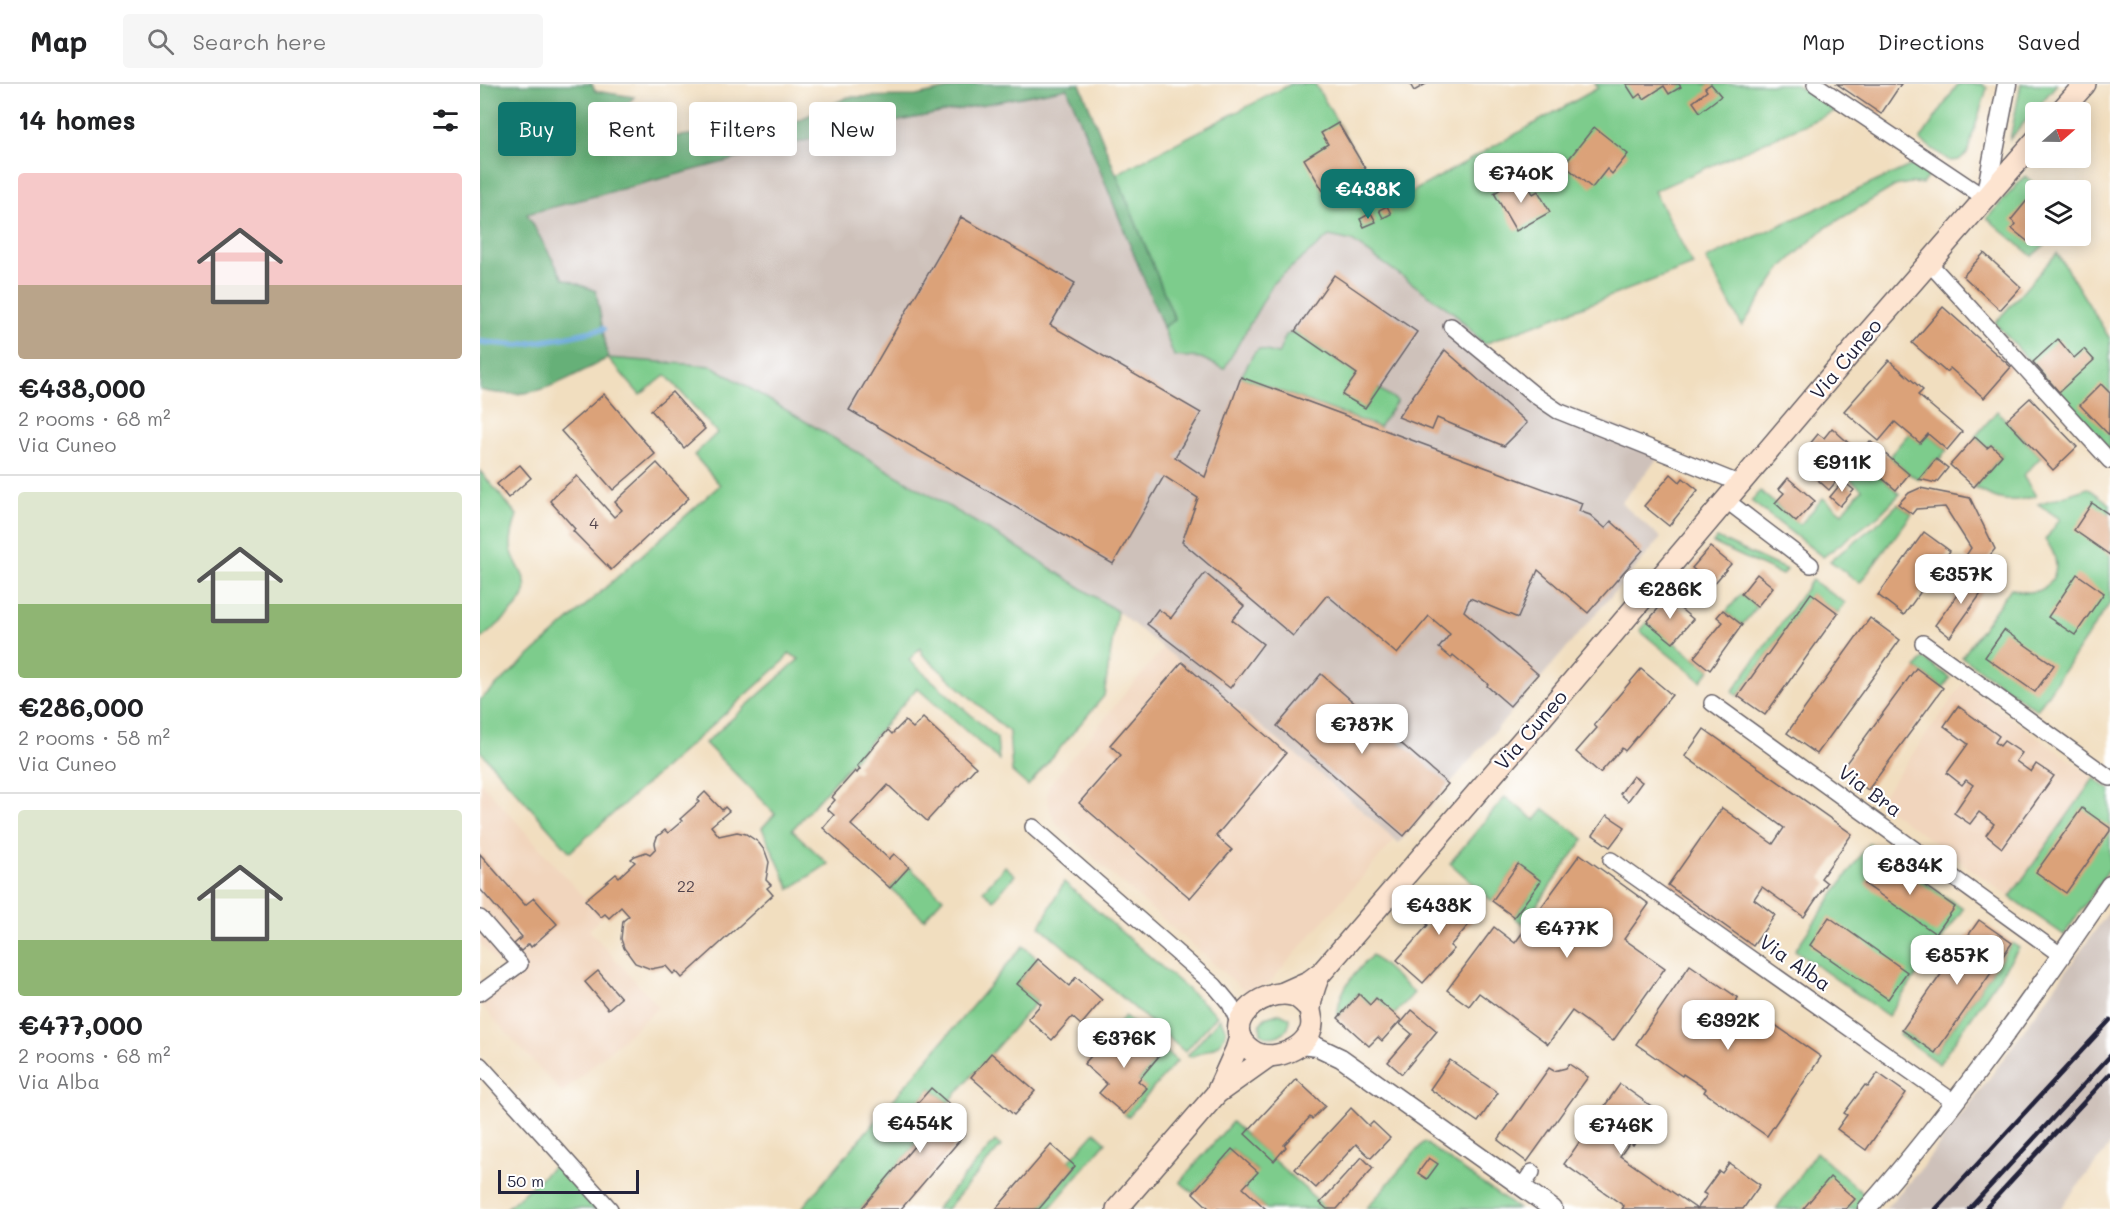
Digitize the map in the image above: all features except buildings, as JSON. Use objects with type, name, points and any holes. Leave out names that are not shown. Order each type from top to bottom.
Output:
[{"type":"main road","points":[[2069,102],[2085,84]]},
{"type":"main road","name":"Via Cuneo","points":[[1255,1002],[1281,994],[1319,975],[2025,153]]},
{"type":"main road","name":"Via Cuneo","points":[[1300,1046],[1311,1030],[1311,1015],[1319,975]]},
{"type":"main road","points":[[1281,994],[1292,995],[1300,999],[1311,1015]]},
{"type":"main road","points":[[1217,1093],[1236,1050],[1242,1015],[1255,1002]]},
{"type":"main road","points":[[1240,1030],[1247,1047],[1256,1053],[1269,1056],[1300,1046]]},
{"type":"main road","points":[[1117,1209],[1217,1093],[1269,1056]]},
{"type":"street","points":[[1815,84],[1985,198],[2007,84]]},
{"type":"street","points":[[1929,263],[2110,461]]},
{"type":"street","points":[[1451,326],[1536,396],[1558,411],[1741,484]]},
{"type":"street","points":[[1727,501],[1811,565]]},
{"type":"street","points":[[1923,644],[2110,778]]},
{"type":"street","name":"Via Bra","points":[[1712,703],[2062,956]]},
{"type":"street","points":[[1033,827],[1215,986],[1230,1004],[1240,1030]]},
{"type":"street","name":"Via Alba","points":[[1611,860],[1954,1102]]},
{"type":"street","points":[[1867,1209],[1898,1174],[1954,1102],[2062,956],[2110,885]]},
{"type":"street","points":[[480,918],[520,964],[480,993]]},
{"type":"street","points":[[1215,986],[1236,998],[1255,1002]]},
{"type":"street","points":[[1311,1015],[1325,1043],[1341,1058]]},
{"type":"street","points":[[1300,1046],[1318,1047],[1341,1058],[1527,1180],[1553,1209]]},
{"type":"street","points":[[480,1065],[610,1209]]},
{"type":"shaded area","points":[[1068,88],[1174,356],[1201,358],[1224,369],[1274,282],[1329,236],[1352,241],[1454,313],[1484,344],[1555,402],[1667,447],[1621,503],[1661,538],[1399,843],[1321,775],[1117,611],[1019,548],[712,366],[608,358],[596,291],[563,278],[527,214],[747,156],[797,156],[797,143],[809,140],[809,156],[896,156],[896,122]]},
{"type":"shaded area","points":[[1163,648],[1321,775],[1395,840],[1267,985],[1254,991],[1245,991],[1068,836],[1056,824],[1050,811],[1047,797],[1048,786]]},
{"type":"shaded area","points":[[1963,684],[2094,778],[2010,897],[1878,802]]},
{"type":"shaded area","points":[[480,781],[601,917],[589,930],[659,1007],[562,1093],[481,1005],[511,977],[480,943]]},
{"type":"shaded area","points":[[2110,910],[2110,1145],[2060,1209],[1885,1209],[1919,1171],[1991,1076]]},
{"type":"green space","points":[[480,84],[592,84],[595,91],[634,97],[629,102],[588,102],[588,156],[677,156],[677,136],[689,135],[689,156],[747,156],[527,214],[563,278],[596,291],[608,358],[562,382],[532,392],[516,394],[480,390]]},
{"type":"green space","points":[[971,84],[1080,84],[1175,320],[1163,327],[1067,88],[896,122],[896,102],[837,102],[848,97],[916,96]]},
{"type":"green space","points":[[1291,84],[1315,84],[1387,206],[1598,88],[1595,84],[1795,84],[1835,111],[1654,191],[1693,265],[1484,344],[1454,313],[1352,241],[1329,236],[1274,282],[1224,369],[1201,358],[1174,356],[1163,327],[1175,320],[1116,174]]},
{"type":"green space","points":[[1958,84],[1981,84],[1987,88],[1967,153],[1959,160],[1950,161],[1920,140]]},
{"type":"green space","points":[[2021,84],[2057,84],[2042,102],[2025,102],[2025,121],[2010,139]]},
{"type":"green space","points":[[809,115],[809,140],[797,143],[797,121]]},
{"type":"green space","points":[[1914,164],[1930,174],[1922,184],[1910,183],[1895,186],[1825,228],[1782,267],[1742,326],[1706,259]]},
{"type":"green space","points":[[2025,176],[2030,180],[2025,180],[2025,246],[2044,246],[2032,256],[1987,218]]},
{"type":"green space","points":[[2057,253],[2110,339],[2110,450],[1995,323]]},
{"type":"green space","points":[[1295,331],[1357,374],[1343,394],[1365,408],[1378,388],[1397,401],[1379,427],[1241,377],[1254,353],[1259,349],[1278,354],[1286,335]]},
{"type":"green space","points":[[608,358],[712,366],[1019,548],[1117,611],[1104,696],[1028,786],[1012,772],[1009,732],[923,655],[920,648],[909,660],[997,738],[999,760],[917,688],[792,830],[828,864],[790,889],[762,828],[775,814],[705,743],[799,659],[789,653],[784,661],[570,852],[480,751],[480,700],[720,485],[694,455],[717,433],[666,375],[640,395]]},
{"type":"green space","points":[[1997,411],[2041,457],[2023,476],[2036,496],[2004,500],[1974,487],[2002,455],[1991,445],[1987,448],[1975,437]]},
{"type":"green space","points":[[1909,433],[1920,443],[1928,434],[1947,450],[1919,479],[1909,474],[1889,457]]},
{"type":"green space","points":[[1857,457],[1900,494],[1879,515],[1823,557],[1751,501],[1760,491],[1800,525],[1823,498],[1842,513],[1862,489],[1843,473]]},
{"type":"green space","points":[[480,471],[517,515],[511,547],[526,586],[523,598],[518,604],[506,618],[480,640]]},
{"type":"green space","points":[[2088,488],[2110,504],[2110,603],[2037,710],[1962,657],[2011,588],[2024,592],[2044,588],[2055,573],[2056,562],[2045,540],[2060,519],[2038,504]]},
{"type":"green space","points":[[1898,504],[1912,514],[1860,583],[1830,561],[1883,519]]},
{"type":"green space","points":[[1717,538],[1787,570],[1782,575],[1713,543]]},
{"type":"green space","points":[[1812,580],[1845,603],[1838,613],[1811,594],[1738,696],[1732,692]]},
{"type":"green space","points":[[1741,594],[1757,607],[1742,625],[1726,612]]},
{"type":"green space","points":[[1647,622],[1710,670],[1701,681],[1640,631]]},
{"type":"green space","points":[[1923,658],[1950,678],[1943,688],[1916,668]]},
{"type":"green space","points":[[2094,778],[2110,790],[2110,868],[2064,935],[2010,897]]},
{"type":"green space","points":[[1505,797],[1535,820],[1544,809],[1584,839],[1523,924],[1514,917],[1540,881],[1518,865],[1492,901],[1450,863]]},
{"type":"green space","points":[[1869,843],[1963,909],[1888,1016],[1795,950]]},
{"type":"green space","points":[[1005,866],[1015,875],[994,900],[983,891]]},
{"type":"green space","points":[[909,867],[943,898],[924,919],[890,888]]},
{"type":"green space","points":[[1064,882],[1217,1015],[1185,1052],[1040,926]]},
{"type":"green space","points":[[2012,943],[2019,948],[1939,1064],[1899,1035],[1902,1030],[1935,1053]]},
{"type":"green space","points":[[1023,946],[1038,959],[1017,984],[1037,1001],[948,1103],[931,1088],[908,1114],[927,1131],[861,1209],[801,1209]]},
{"type":"green space","points":[[1372,955],[1414,993],[1394,1015],[1376,998],[1370,1005],[1358,994],[1338,1018],[1340,999],[1348,983]]},
{"type":"green space","points":[[1280,1013],[1290,1018],[1284,1032],[1271,1037],[1261,1033],[1260,1024],[1265,1018]]},
{"type":"green space","points":[[1125,1016],[1140,1029],[1119,1052],[1105,1040]]},
{"type":"green space","points":[[1220,1018],[1226,1030],[1221,1041],[1212,1048],[1190,1057],[1188,1055]]},
{"type":"green space","points":[[1164,1050],[1177,1061],[1128,1117],[1124,1114],[1146,1088],[1138,1081]]},
{"type":"green space","points":[[1232,1122],[1327,1209],[1266,1209],[1243,1188],[1257,1171],[1232,1149],[1193,1193],[1180,1182]]},
{"type":"green space","points":[[1095,1132],[1106,1142],[1049,1209],[1039,1209],[1075,1167],[1069,1161]]},
{"type":"green space","points":[[995,1141],[1001,1146],[947,1209],[936,1209]]},
{"type":"green space","points":[[1424,1142],[1518,1209],[1366,1209]]},
{"type":"green space","points":[[1816,1152],[1867,1197],[1856,1209],[1776,1209]]},
{"type":"green space","points":[[557,1163],[598,1209],[506,1209]]},
{"type":"waterway","points":[[480,342],[519,345],[603,329]]},
{"type":"railway","points":[[1936,1209],[2110,1020]]},
{"type":"railway","points":[[1969,1209],[2110,1056]]},
{"type":"railway","points":[[1985,1209],[2110,1074]]}]
